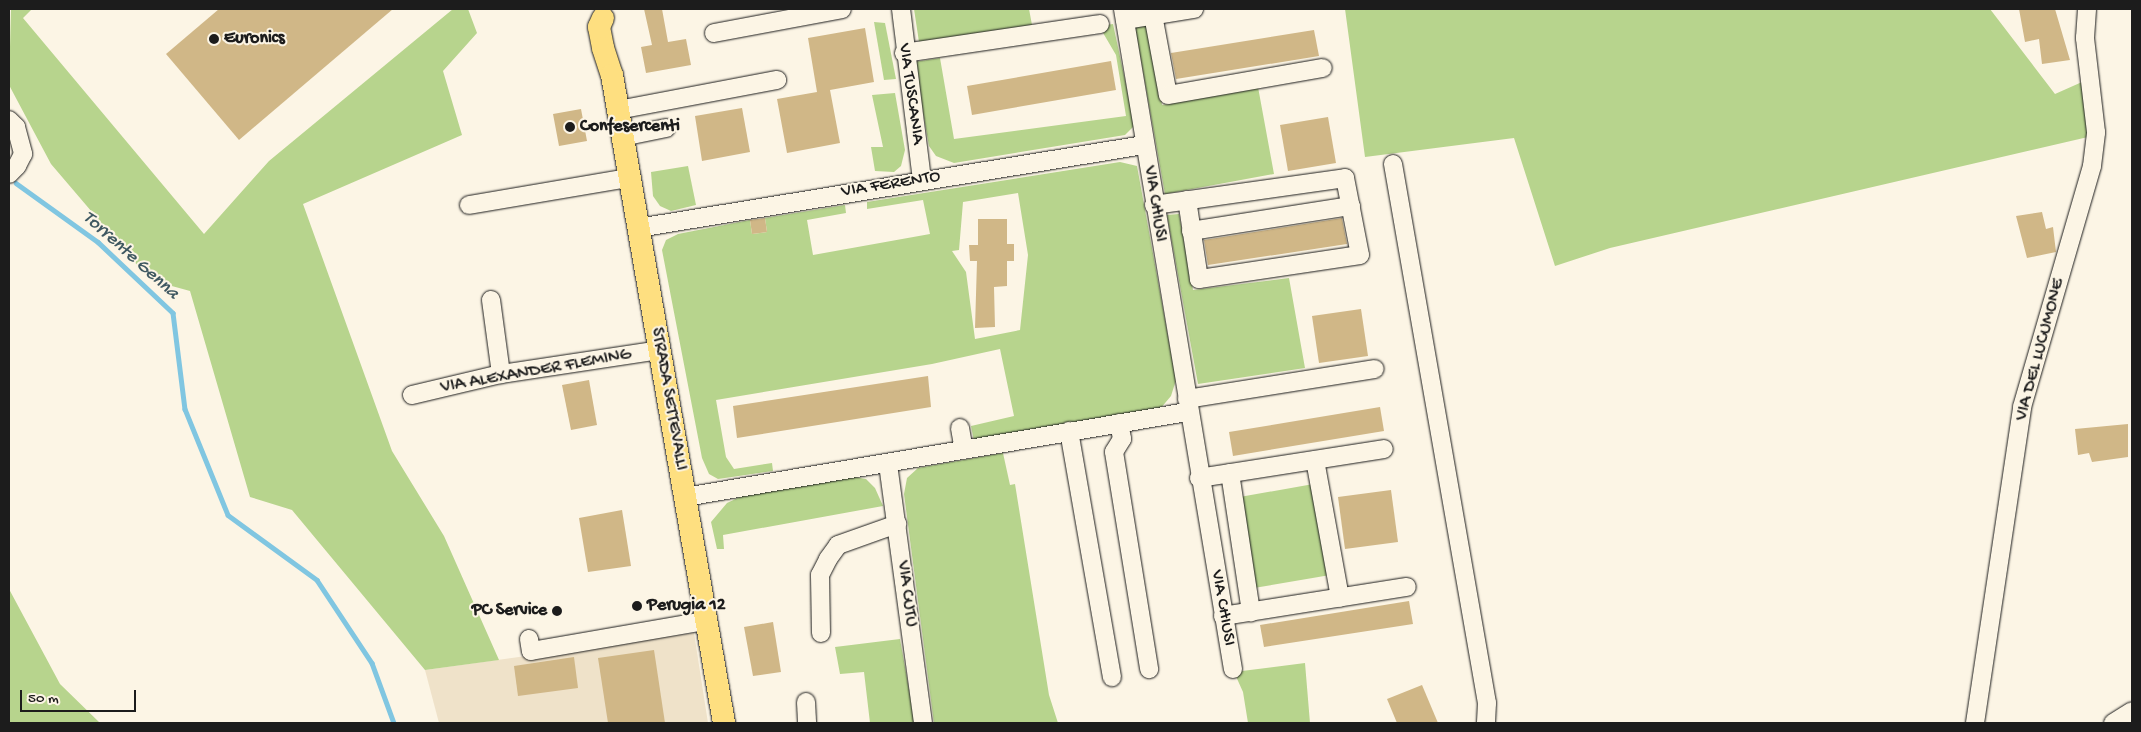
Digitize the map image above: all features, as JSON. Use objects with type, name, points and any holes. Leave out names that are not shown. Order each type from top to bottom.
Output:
[{"type":"main road","name":"STRADA SETTEVALLI","points":[[602,13],[608,25],[615,65],[612,75],[622,137],[724,723]]},
{"type":"street","points":[[714,33],[842,9]]},
{"type":"street","name":"VIA TUSCANIA","points":[[901,9],[904,53],[922,179]]},
{"type":"street","points":[[1124,15],[1153,15],[1194,9]]},
{"type":"street","name":"VIA DEL LUCUMONE","points":[[1975,723],[2022,407],[2092,166],[2096,132],[2085,38],[2087,9]]},
{"type":"street","name":"VIA CHIUSI","points":[[1124,15],[1199,478],[1233,669]]},
{"type":"street","points":[[1153,15],[1168,95],[1323,68]]},
{"type":"street","points":[[904,53],[1100,24]]},
{"type":"street","points":[[618,110],[777,80]]},
{"type":"street","points":[[9,120],[16,127],[23,154],[17,166],[9,174]]},
{"type":"street","points":[[622,137],[666,128]]},
{"type":"street","name":"VIA FERENTO","points":[[638,228],[922,179],[1144,145]]},
{"type":"street","points":[[1393,164],[1487,703],[1486,723]]},
{"type":"street","points":[[469,205],[629,178]]},
{"type":"street","points":[[1154,205],[1187,200],[1345,178],[1360,255],[1199,279],[1187,200]]},
{"type":"street","points":[[1191,231],[1351,206]]},
{"type":"street","points":[[491,300],[501,374]]},
{"type":"street","name":"VIA ALEXANDER FLEMING","points":[[412,395],[501,374],[660,350]]},
{"type":"street","points":[[685,497],[888,464],[1119,423],[1187,405],[1376,369]]},
{"type":"street","points":[[1119,423],[1122,439],[1114,452],[1149,669]]},
{"type":"street","points":[[960,428],[964,450]]},
{"type":"street","points":[[1069,431],[1112,677]]},
{"type":"street","points":[[1199,478],[1384,449]]},
{"type":"street","points":[[1315,460],[1340,598]]},
{"type":"street","name":"VIA CUTU","points":[[888,464],[923,723]]},
{"type":"street","points":[[1230,473],[1251,612]]},
{"type":"street","points":[[821,633],[820,575],[838,544],[896,524]]},
{"type":"street","points":[[1223,616],[1407,587]]},
{"type":"street","points":[[529,638],[531,651],[705,621]]},
{"type":"street","points":[[806,702],[807,723]]},
{"type":"street","points":[[2113,723],[2132,711]]},
{"type":"shaded area","points":[[694,633],[708,723],[439,723],[425,670]]},
{"type":"green space","points":[[11,9],[32,9],[23,18],[204,234],[269,161],[453,9],[468,9],[477,33],[443,71],[462,135],[303,204],[392,451],[444,536],[499,660],[425,670],[292,510],[250,497],[190,291],[150,280],[51,164],[9,85]]},
{"type":"green space","points":[[914,9],[1029,9],[1032,25],[919,42]]},
{"type":"green space","points":[[1345,9],[1990,9],[2055,94],[2082,82],[2088,137],[1610,248],[1555,266],[1514,138],[1365,157]]},
{"type":"green space","points":[[874,22],[885,23],[896,79],[884,80]]},
{"type":"green space","points":[[1113,24],[1133,117],[1133,127],[1125,135],[954,163],[936,156],[929,146],[914,62],[940,58],[954,139],[1126,116],[1116,55],[1099,26]]},
{"type":"green space","points":[[1148,24],[1162,105],[1258,87],[1274,174],[1165,194],[1135,27]]},
{"type":"green space","points":[[895,93],[905,150],[901,166],[894,172],[875,171],[871,147],[883,147],[872,95]]},
{"type":"green space","points":[[1120,162],[1137,166],[1176,380],[1171,396],[1160,409],[974,441],[971,426],[1014,416],[1000,349],[932,364],[716,400],[726,457],[734,469],[772,463],[773,471],[718,479],[709,474],[702,458],[662,250],[666,240],[678,234],[750,220],[752,234],[767,232],[765,218],[845,205],[846,213],[807,220],[813,255],[930,234],[923,200],[867,209],[867,202]],"holes":[[[1018,193],[1028,255],[1020,330],[975,339],[966,272],[952,251],[959,250],[963,202]]]},
{"type":"green space","points":[[688,166],[696,205],[671,211],[660,206],[653,196],[651,172]]},
{"type":"green space","points":[[1179,214],[1193,290],[1289,278],[1305,368],[1198,384],[1167,215]]},
{"type":"green space","points":[[1003,453],[1010,485],[1015,484],[1049,695],[1058,723],[934,723],[904,494],[907,478],[918,468]]},
{"type":"green space","points":[[854,477],[866,479],[875,488],[883,506],[723,535],[724,549],[717,549],[711,522],[727,503],[744,495]]},
{"type":"green space","points":[[1319,483],[1336,574],[1248,589],[1234,498]]},
{"type":"green space","points":[[9,589],[60,684],[100,723],[9,723]]},
{"type":"green space","points":[[900,639],[915,723],[870,723],[864,672],[840,674],[835,647]]},
{"type":"green space","points":[[1305,663],[1310,723],[1248,723],[1243,692],[1234,672]]},
{"type":"building","points":[[219,9],[393,9],[239,140],[166,54]]},
{"type":"building","points":[[644,9],[662,9],[668,42],[686,39],[691,65],[646,73],[641,47],[652,45]]},
{"type":"building","points":[[2019,9],[2055,9],[2070,60],[2042,64],[2039,39],[2025,42]]},
{"type":"building","points":[[865,28],[874,82],[830,90],[840,143],[787,153],[777,99],[817,92],[808,38]]},
{"type":"building","points":[[1314,30],[1319,56],[1176,79],[1171,53]]},
{"type":"building","points":[[1111,61],[1116,90],[972,115],[967,86]]},
{"type":"building","points":[[742,108],[750,152],[702,161],[695,116]]},
{"type":"building","name":"Confesercenti","points":[[581,109],[587,141],[559,146],[553,114]]},
{"type":"building","points":[[1328,117],[1336,163],[1288,171],[1280,125]]},
{"type":"building","points":[[2042,212],[2046,229],[2053,227],[2056,252],[2027,258],[2016,216]]},
{"type":"building","points":[[765,218],[767,232],[752,234],[750,220]]},
{"type":"building","points":[[1342,218],[1347,244],[1208,265],[1204,240]]},
{"type":"building","points":[[978,219],[1007,219],[1007,244],[1014,244],[1014,261],[1007,261],[1007,286],[994,287],[995,327],[975,328],[977,261],[970,261],[969,245],[978,245]]},
{"type":"building","points":[[1361,309],[1368,356],[1319,363],[1312,316]]},
{"type":"building","points":[[928,376],[931,407],[737,438],[733,406]]},
{"type":"building","points":[[589,380],[597,425],[571,430],[562,385]]},
{"type":"building","points":[[1380,407],[1384,431],[1233,456],[1229,432]]},
{"type":"building","points":[[2128,424],[2128,457],[2092,462],[2089,453],[2078,455],[2075,429]]},
{"type":"building","points":[[1391,490],[1398,542],[1345,549],[1338,497]]},
{"type":"building","points":[[622,510],[631,566],[588,572],[579,518]]},
{"type":"building","points":[[1409,601],[1413,624],[1264,647],[1260,625]]},
{"type":"building","points":[[773,622],[781,672],[753,676],[744,627]]},
{"type":"building","points":[[654,650],[665,723],[608,723],[598,658]]},
{"type":"building","points":[[574,657],[578,688],[518,696],[514,666]]},
{"type":"building","points":[[1422,685],[1438,723],[1397,723],[1387,699]]},
{"type":"waterway","name":"Torrente Genna","points":[[16,183],[98,242],[173,313],[185,409],[228,515],[317,580],[372,663],[394,723]]},
{"type":"place","name":"Euronics","points":[[214,39]]},
{"type":"place","name":"Confesercenti","points":[[570,127]]},
{"type":"place","name":"Perugia 12","points":[[637,606]]},
{"type":"place","name":"PC Service","points":[[557,611]]}]
